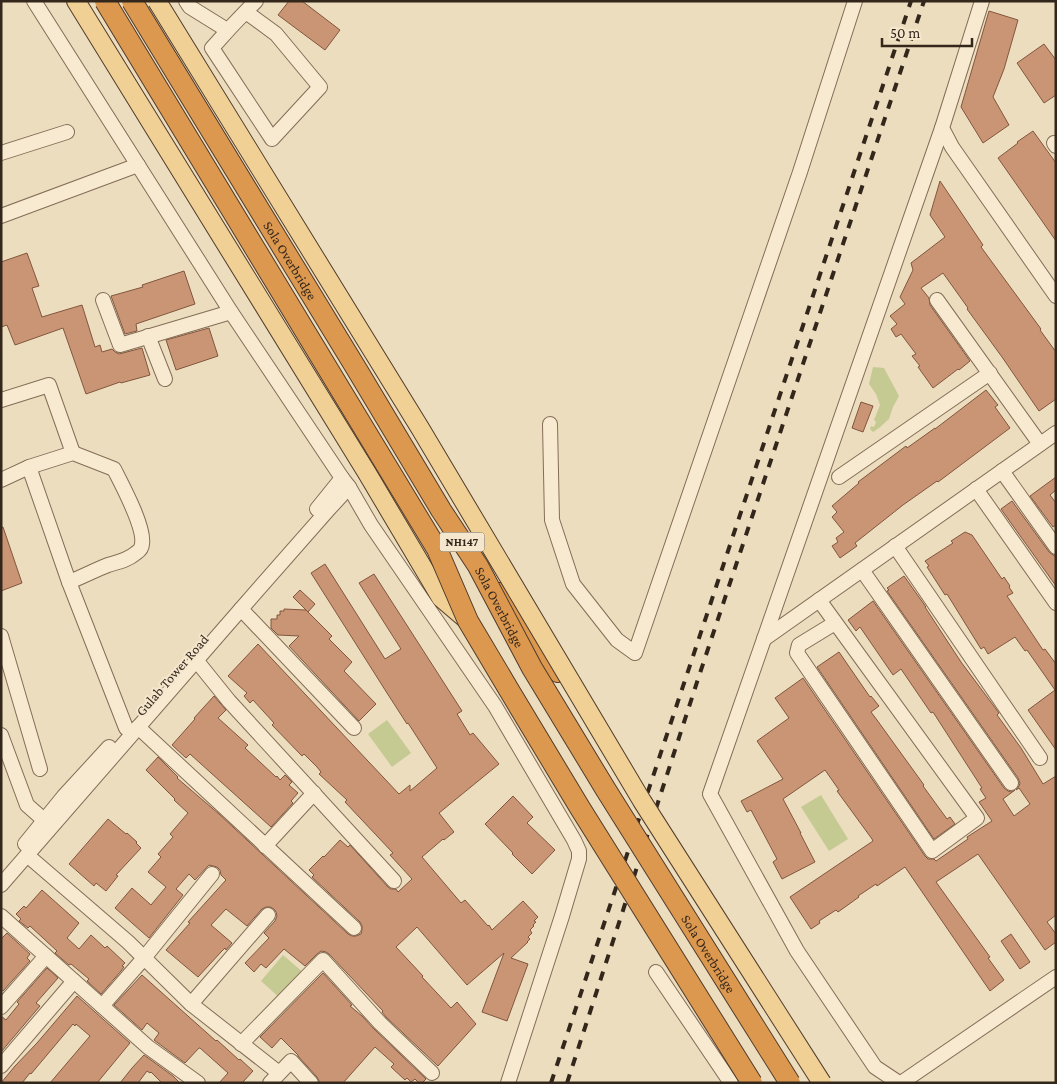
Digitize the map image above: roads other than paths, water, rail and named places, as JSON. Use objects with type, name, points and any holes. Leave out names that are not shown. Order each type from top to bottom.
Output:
[{"type":"highway","name":"Sola Overbridge","points":[[105,1],[437,549],[468,621],[580,808],[752,1083]]},
{"type":"highway","name":"Sola Overbridge","points":[[132,1],[441,510],[478,566],[532,668],[606,790],[790,1083]]},
{"type":"highway","points":[[478,566],[596,722]]},
{"type":"main road","points":[[76,1],[367,473],[441,598],[468,621]]},
{"type":"main road","points":[[158,1],[420,428],[648,809],[822,1083]]},
{"type":"street","points":[[34,1],[231,312],[346,483],[371,525],[495,706],[579,851],[579,859],[562,916],[508,1083]]},
{"type":"street","points":[[186,1],[190,7],[227,30]]},
{"type":"street","points":[[246,12],[276,34],[320,87],[272,139],[212,48],[256,1]]},
{"type":"street","points":[[982,1],[942,128],[710,794],[797,951],[875,1067],[900,1083],[1056,977]]},
{"type":"street","points":[[550,424],[552,520],[573,584],[617,640],[636,653],[797,181],[852,3]]},
{"type":"street","points":[[942,128],[952,147],[1056,296]]},
{"type":"street","points":[[1,153],[67,132]]},
{"type":"street","points":[[1,216],[138,166]]},
{"type":"street","points":[[103,300],[120,345],[231,312]]},
{"type":"street","points":[[937,300],[1040,444]]},
{"type":"street","points":[[148,336],[165,379]]},
{"type":"street","points":[[839,477],[990,373]]},
{"type":"street","points":[[1,400],[54,383],[73,453]]},
{"type":"street","points":[[764,639],[1056,433]]},
{"type":"street","points":[[1,480],[29,467],[73,453],[114,469],[127,493],[138,521],[142,544],[136,553],[127,559],[69,582]]},
{"type":"street","points":[[29,467],[69,582],[132,727],[354,928]]},
{"type":"street","points":[[1002,471],[1056,547]]},
{"type":"street","points":[[1,885],[132,727],[196,660],[328,510],[346,483]]},
{"type":"street","name":"Gulab Tower Road","points":[[1,871],[64,796],[132,727],[321,505],[346,483]]},
{"type":"street","points":[[976,490],[1056,603]]},
{"type":"street","points":[[895,546],[1040,758]]},
{"type":"street","points":[[862,570],[1011,783]]},
{"type":"street","points":[[819,600],[977,818],[932,851],[797,653],[798,645],[835,623]]},
{"type":"street","points":[[241,609],[354,728]]},
{"type":"street","points":[[1,636],[40,769]]},
{"type":"street","points":[[196,660],[229,701],[394,881]]},
{"type":"street","points":[[1,735],[27,805],[44,820]]},
{"type":"street","points":[[265,846],[314,793]]},
{"type":"street","points":[[27,855],[128,942],[191,1004],[241,1044],[275,1078],[291,1061],[310,1083]]},
{"type":"street","points":[[102,1006],[144,958],[212,874]]},
{"type":"street","points":[[191,1004],[268,915]]},
{"type":"street","points":[[1,916],[148,1047],[198,1083]]},
{"type":"street","points":[[1,1007],[46,956]]},
{"type":"street","points":[[241,1044],[323,960],[380,1023],[432,1073]]},
{"type":"street","points":[[656,972],[732,1083]]},
{"type":"street","points":[[1,1066],[74,981]]},
{"type":"railway","points":[[551,1083],[911,1]]},
{"type":"railway","points":[[567,1083],[699,676],[924,1]]}]
